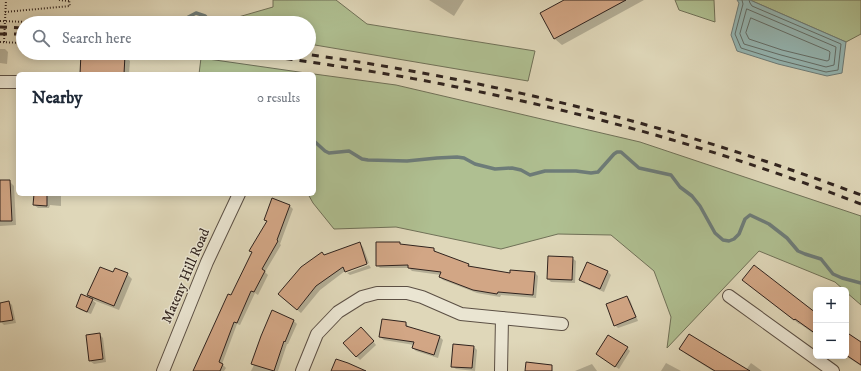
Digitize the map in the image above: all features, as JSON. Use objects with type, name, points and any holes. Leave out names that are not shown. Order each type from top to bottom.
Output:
[{"type":"street","points":[[0,82],[16,82]]},
{"type":"street","name":"Mateny Hill Road","points":[[163,371],[207,262],[238,196]]},
{"type":"street","points":[[302,371],[317,334],[338,312],[362,297],[377,293],[407,293],[422,297],[461,314],[562,324]]},
{"type":"street","points":[[729,296],[833,371]]},
{"type":"street","points":[[501,371],[502,318]]},
{"type":"path","points":[[4,42],[6,0]]},
{"type":"path","points":[[5,12],[70,6],[69,0],[59,0]]},
{"type":"path","points":[[0,21],[16,21]]},
{"type":"path","points":[[0,42],[16,43]]},
{"type":"green space","points":[[273,0],[336,0],[367,24],[535,51],[528,81],[316,45],[316,16],[242,16],[273,7]]},
{"type":"green space","points":[[675,0],[714,0],[715,22],[679,10]]},
{"type":"green space","points":[[750,0],[861,0],[861,34],[846,42]]},
{"type":"green space","points":[[201,60],[215,60],[299,72],[199,72]]},
{"type":"green space","points":[[316,74],[396,85],[640,142],[861,216],[861,305],[849,295],[849,287],[841,287],[835,282],[759,251],[667,348],[671,317],[654,271],[611,235],[558,234],[501,249],[396,227],[334,229],[309,196],[316,196]]},
{"type":"water","points":[[737,0],[750,0],[846,42],[842,73],[827,76],[778,64],[737,51],[731,35],[739,3]]},
{"type":"building","points":[[564,0],[626,0],[554,39],[540,13]]},
{"type":"building","points":[[81,60],[125,60],[124,72],[80,72]]},
{"type":"building","points":[[0,180],[10,180],[12,221],[0,221]]},
{"type":"building","points":[[34,196],[47,196],[47,206],[33,205]]},
{"type":"building","points":[[272,198],[290,205],[277,240],[278,241],[262,269],[265,271],[254,292],[251,291],[237,323],[234,322],[219,362],[223,364],[220,371],[193,371],[228,294],[231,295],[252,252],[249,251],[267,221],[264,220]]},
{"type":"building","points":[[360,242],[367,264],[345,272],[343,267],[316,286],[297,310],[278,294],[301,267],[322,252],[324,255]]},
{"type":"building","points":[[376,242],[400,242],[400,244],[434,248],[434,251],[469,264],[468,266],[510,273],[510,270],[535,272],[533,295],[498,292],[497,294],[473,290],[439,277],[441,272],[408,268],[408,265],[376,266]]},
{"type":"building","points":[[548,256],[573,257],[572,280],[547,279]]},
{"type":"building","points":[[587,262],[608,271],[600,289],[579,280]]},
{"type":"building","points":[[754,265],[813,311],[813,332],[795,319],[794,320],[742,280]]},
{"type":"building","points":[[100,267],[113,272],[115,268],[128,273],[114,306],[87,295]]},
{"type":"building","points":[[81,294],[93,299],[87,312],[76,307]]},
{"type":"building","points":[[627,296],[636,317],[614,326],[606,304]]},
{"type":"building","points":[[9,301],[13,320],[0,322],[0,303]]},
{"type":"building","points":[[272,310],[294,320],[285,342],[284,341],[274,371],[251,364]]},
{"type":"building","points":[[382,319],[406,322],[406,326],[440,336],[434,355],[412,348],[414,342],[379,337]]},
{"type":"building","points":[[361,327],[374,341],[356,357],[343,343]]},
{"type":"building","points":[[100,333],[103,359],[89,361],[86,335]]},
{"type":"building","points":[[689,334],[750,371],[715,371],[679,349]]},
{"type":"building","points":[[849,334],[861,342],[861,365],[849,357]]},
{"type":"building","points":[[608,335],[628,347],[615,367],[596,354]]},
{"type":"building","points":[[453,344],[474,346],[472,368],[451,367]]},
{"type":"building","points":[[336,359],[348,363],[366,371],[331,371]]},
{"type":"building","points":[[526,362],[552,365],[552,371],[525,371]]},
{"type":"waterway","points":[[190,16],[196,13],[205,16]]},
{"type":"waterway","points":[[316,143],[329,153],[349,151],[362,159],[368,160],[407,161],[457,157],[464,158],[475,164],[495,169],[512,168],[521,170],[530,175],[545,171],[598,172],[614,154],[621,152],[639,168],[671,175],[680,187],[692,196],[700,206],[715,233],[723,240],[729,241],[734,239],[739,234],[745,219],[750,215],[769,224],[787,238],[798,251],[821,259],[833,274],[861,283]]},
{"type":"railway","points":[[0,27],[16,28]]},
{"type":"railway","points":[[0,34],[16,34]]},
{"type":"railway","points":[[316,56],[442,77],[513,91],[584,108],[724,148],[793,170],[861,195]]},
{"type":"railway","points":[[294,60],[415,79],[570,112],[668,139],[765,169],[861,204]]}]
